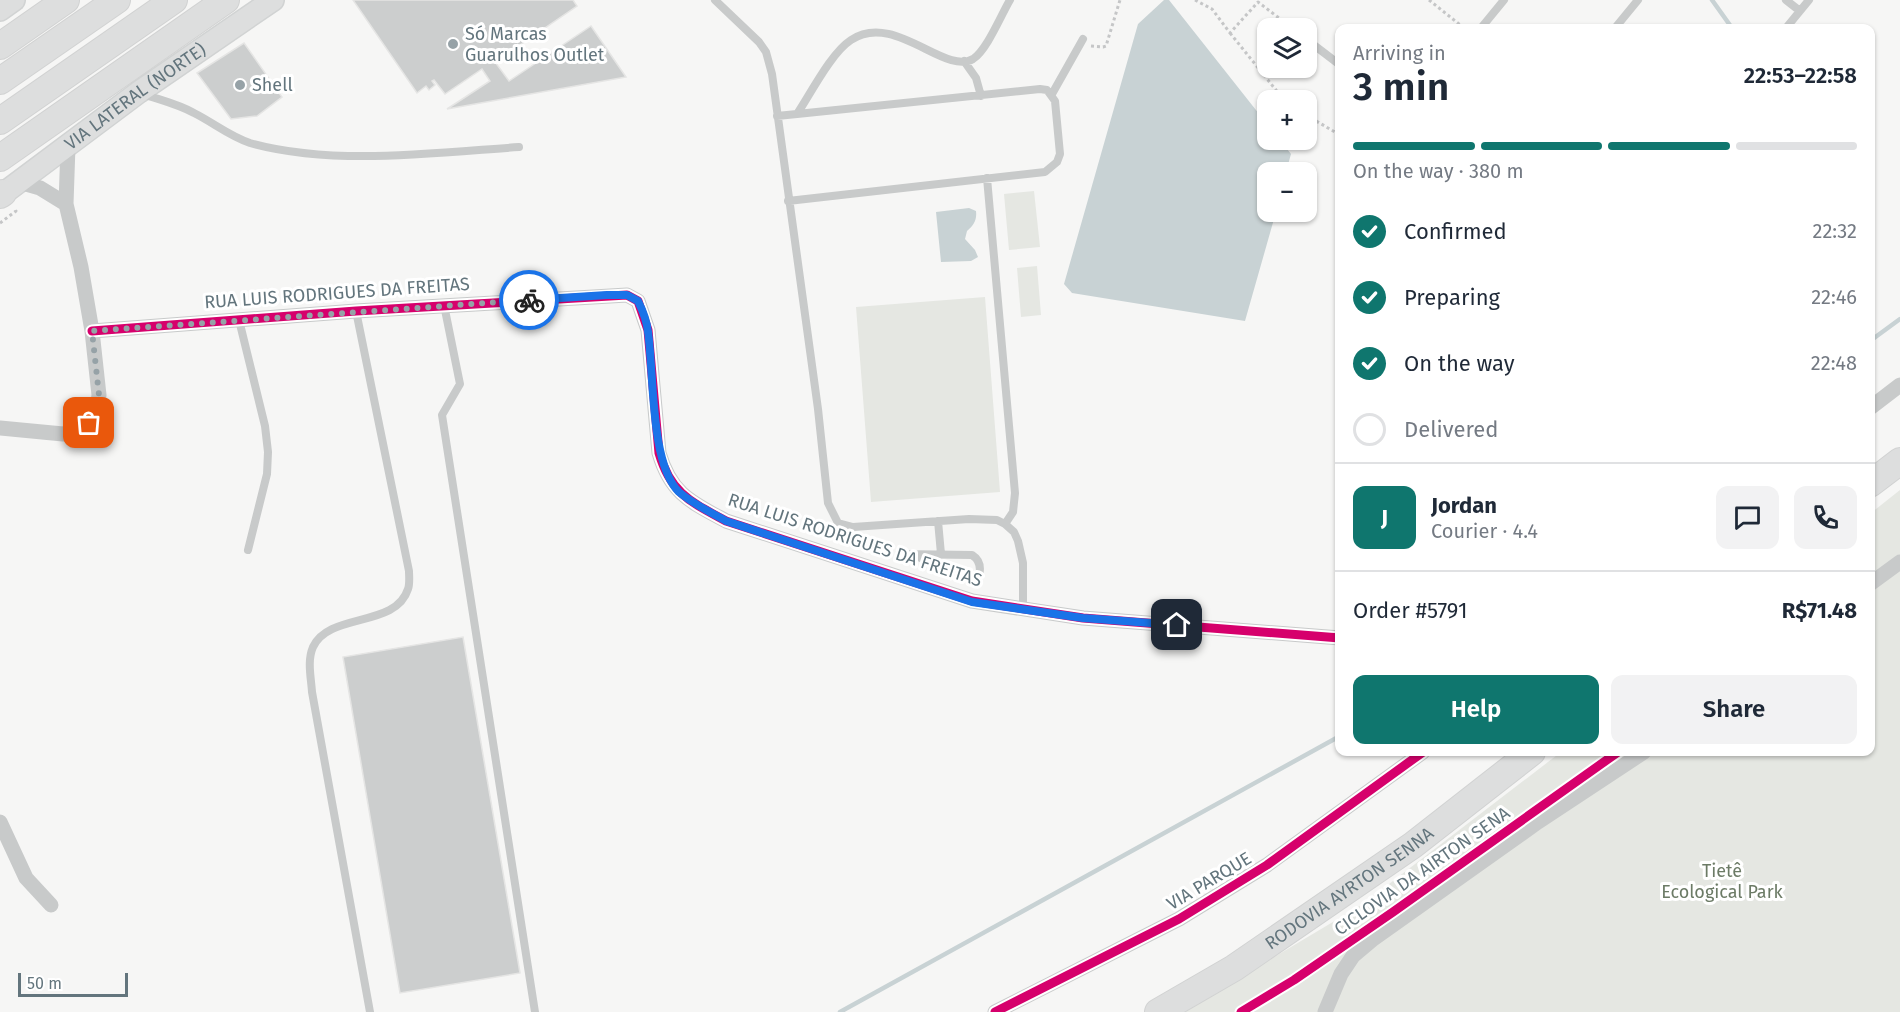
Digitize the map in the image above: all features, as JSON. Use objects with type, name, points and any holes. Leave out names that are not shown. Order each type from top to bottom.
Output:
[{"type":"highway","points":[[0,46],[66,0]]},
{"type":"highway","points":[[0,81],[117,0]]},
{"type":"highway","points":[[0,121],[174,0]]},
{"type":"highway","points":[[0,158],[226,0]]},
{"type":"highway","points":[[1875,480],[1900,461]]},
{"type":"highway","name":"RODOVIA AYRTON SENNA","points":[[1158,1012],[1234,968],[1403,852],[1527,756]]},
{"type":"main road","points":[[0,10],[14,0]]},
{"type":"main road","name":"VIA LATERAL (NORTE)","points":[[6,192],[139,92],[273,0]]},
{"type":"street","points":[[0,428],[63,434],[77,432],[89,423],[97,411],[99,395],[92,331],[81,267],[66,204],[68,146]]},
{"type":"street","points":[[6,192],[40,188],[66,204]]},
{"type":"street","name":"RUA LUIS RODRIGUES DA FREITAS","points":[[92,331],[444,305],[627,295],[638,301],[648,330],[659,453],[665,473],[678,491],[697,505],[726,521],[972,602],[1083,618],[1335,638]]},
{"type":"street","points":[[1875,404],[1900,385]]},
{"type":"street","points":[[1875,580],[1900,562]]},
{"type":"street","name":"VIA PARQUE","points":[[995,1012],[1179,919],[1267,866],[1418,756]]},
{"type":"street","points":[[1325,1012],[1341,974],[1353,956],[1372,940],[1538,822],[1638,756]]},
{"type":"street","points":[[0,822],[26,878],[51,905]]},
{"type":"lane","points":[[715,0],[759,42],[766,52],[772,74],[831,512],[838,523],[853,526],[988,519],[1005,524],[1014,532],[1023,563],[1023,610]]},
{"type":"lane","points":[[797,114],[840,48],[853,38],[864,34],[893,34],[911,40],[944,57],[964,61],[976,57],[986,44],[1010,0]]},
{"type":"lane","points":[[1484,24],[1504,0]]},
{"type":"lane","points":[[1618,24],[1638,0]]},
{"type":"lane","points":[[1786,0],[1800,11]]},
{"type":"lane","points":[[1789,24],[1809,0]]},
{"type":"lane","points":[[1052,94],[1082,41]]},
{"type":"lane","points":[[1317,47],[1335,60]]},
{"type":"lane","points":[[964,61],[976,78],[981,96]]},
{"type":"lane","points":[[777,116],[1040,89],[1047,90],[1055,101],[1060,154],[1058,162],[1045,172],[788,201]]},
{"type":"lane","points":[[139,92],[193,112],[242,140],[315,156],[409,154],[519,147]]},
{"type":"lane","points":[[987,178],[1015,494],[1013,512],[1005,524]]},
{"type":"lane","points":[[444,305],[460,384],[442,415],[535,1012]]},
{"type":"lane","points":[[356,311],[409,571],[408,589],[401,602],[383,613],[334,628],[320,636],[309,662],[312,692],[370,1012]]},
{"type":"lane","points":[[239,320],[265,426],[268,452],[267,474],[248,550]]},
{"type":"lane","points":[[938,521],[941,554]]},
{"type":"lane","points":[[898,554],[972,555],[980,563],[979,576],[967,578],[915,555]]},
{"type":"path","points":[[1082,41],[1093,47],[1106,46],[1120,0]]},
{"type":"path","points":[[1195,0],[1212,9],[1276,90]]},
{"type":"path","points":[[1429,0],[1459,24]]},
{"type":"path","points":[[1230,33],[1258,2],[1279,18]]},
{"type":"path","points":[[1317,121],[1335,132]]},
{"type":"green space","points":[[1034,191],[1040,247],[1009,250],[1004,194]]},
{"type":"green space","points":[[1037,266],[1041,315],[1021,317],[1017,268]]},
{"type":"green space","points":[[985,297],[1000,492],[871,502],[856,307]]},
{"type":"green space","name":"Tietê Ecological Park","points":[[1900,490],[1900,1012],[1182,1012],[1363,904],[1556,756],[1875,756],[1875,510]]},
{"type":"shaded area","points":[[1164,0],[1169,0],[1257,111],[1257,150],[1288,150],[1291,154],[1289,162],[1257,162],[1257,222],[1273,222],[1245,321],[1072,293],[1064,284],[1138,24]]},
{"type":"shaded area","points":[[969,208],[976,211],[976,217],[965,239],[978,257],[971,261],[941,262],[936,212]]},
{"type":"building","name":"Só Marcas Guarulhos Outlet","points":[[353,0],[573,0],[577,6],[495,62],[509,81],[591,26],[626,77],[447,109],[490,81],[482,69],[445,94],[434,80],[432,81],[435,85],[429,90],[426,86],[417,93]]},
{"type":"building","name":"Shell","points":[[244,43],[282,97],[257,116],[231,119],[197,73]]},
{"type":"building","points":[[463,637],[520,973],[400,993],[343,657]]},
{"type":"waterway","points":[[1712,0],[1729,24]]},
{"type":"waterway","points":[[1875,337],[1900,319]]},
{"type":"waterway","points":[[840,1012],[1335,739]]},
{"type":"cycle path","points":[[92,331],[356,311],[627,295],[638,301],[648,330],[659,453],[664,467],[676,488],[684,495],[726,521],[972,601],[1083,618],[1335,638]]},
{"type":"cycle path","points":[[995,1012],[1179,919],[1267,865],[1417,756]]},
{"type":"cycle path","name":"CICLOVIA DA AIRTON SENA","points":[[1241,1012],[1294,980],[1393,912],[1612,756]]},
{"type":"way so far","points":[[89,423],[97,411],[99,395],[92,331],[529,300]]},
{"type":"place","name":"Só Marcas Guarulhos Outlet","points":[[453,44]]},
{"type":"place","name":"Shell","points":[[240,85]]},
{"type":"route","points":[[529,300],[627,295],[638,301],[648,330],[659,453],[665,473],[678,491],[697,505],[726,521],[972,602],[1083,618],[1177,625]]}]
